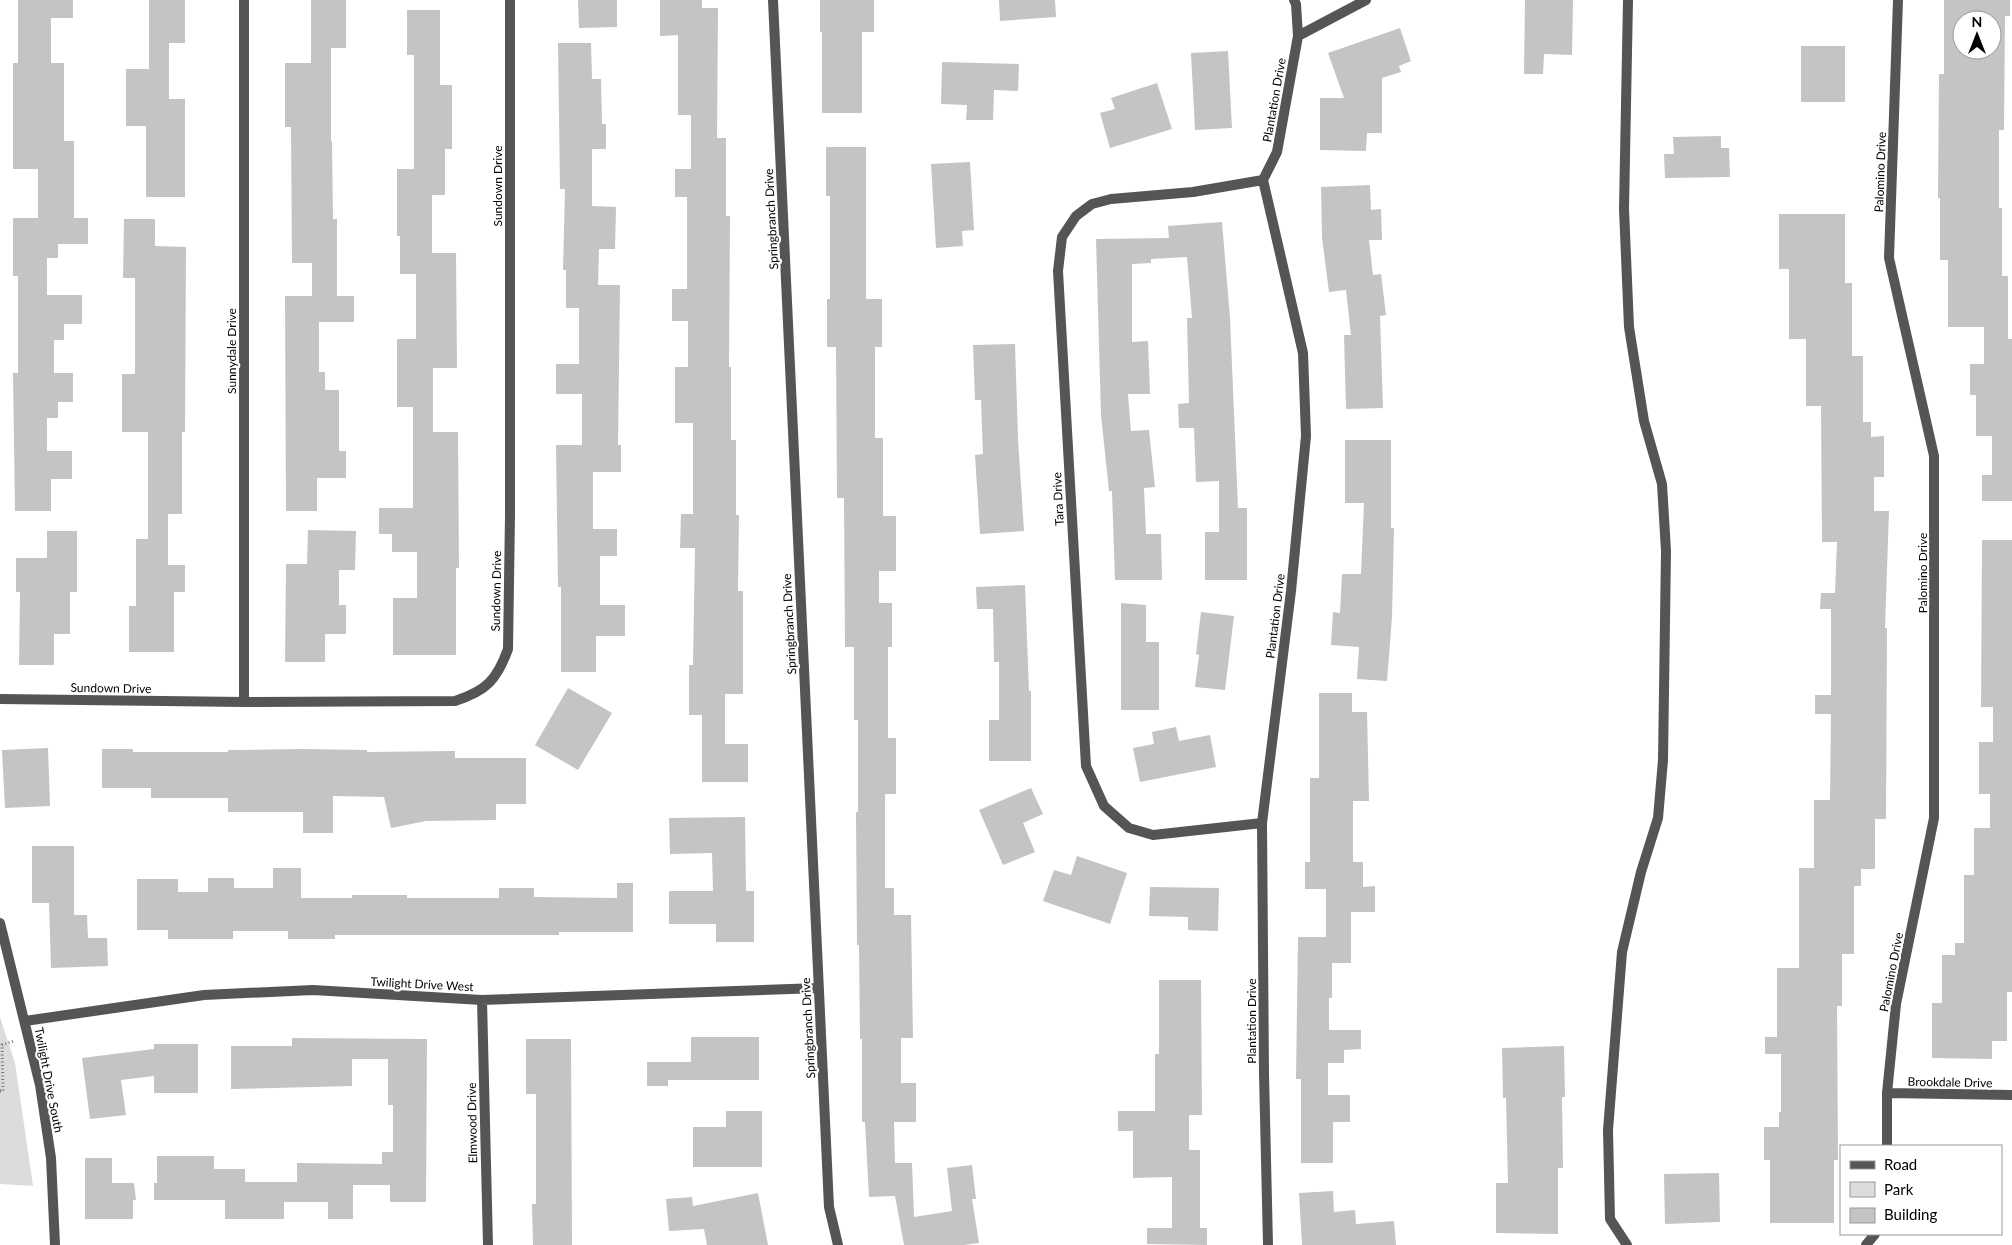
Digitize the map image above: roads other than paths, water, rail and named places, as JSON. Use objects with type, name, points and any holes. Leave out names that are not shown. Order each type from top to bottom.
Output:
[{"type":"street","name":"Sunnydale Drive","points":[[244,0],[244,702]]},
{"type":"street","name":"Sundown Drive","points":[[0,699],[244,702],[455,700],[474,695],[490,684],[501,668],[508,649],[510,514],[510,0]]},
{"type":"street","name":"Springbranch Drive","points":[[773,0],[829,1207],[838,1245]]},
{"type":"street","name":"Plantation Drive","points":[[1268,1245],[1264,1074],[1262,823],[1291,591],[1306,436],[1303,353],[1263,180],[1277,152],[1298,36],[1294,0]]},
{"type":"street","points":[[1298,36],[1366,0]]},
{"type":"street","points":[[1627,1245],[1610,1219],[1608,1130],[1622,952],[1640,872],[1658,818],[1663,760],[1666,551],[1662,484],[1644,421],[1629,327],[1624,209],[1628,0]]},
{"type":"street","name":"Palomino Drive","points":[[1886,1145],[1887,1093],[1896,1004],[1934,818],[1934,456],[1889,258],[1898,0]]},
{"type":"street","name":"Tara Drive","points":[[1262,823],[1153,835],[1129,828],[1104,806],[1086,766],[1058,272],[1062,237],[1076,216],[1092,204],[1111,199],[1194,192],[1263,180]]},
{"type":"street","name":"Twilight Drive South","points":[[0,922],[40,1085],[51,1158],[55,1245]]},
{"type":"street","name":"Twilight Drive West","points":[[25,1021],[204,995],[313,990],[482,1000],[819,988]]},
{"type":"street","name":"Elmwood Drive","points":[[482,1000],[488,1245]]},
{"type":"street","name":"Brookdale Drive","points":[[1887,1093],[2012,1095]]},
{"type":"street","points":[[1866,1245],[1874,1235]]}]
